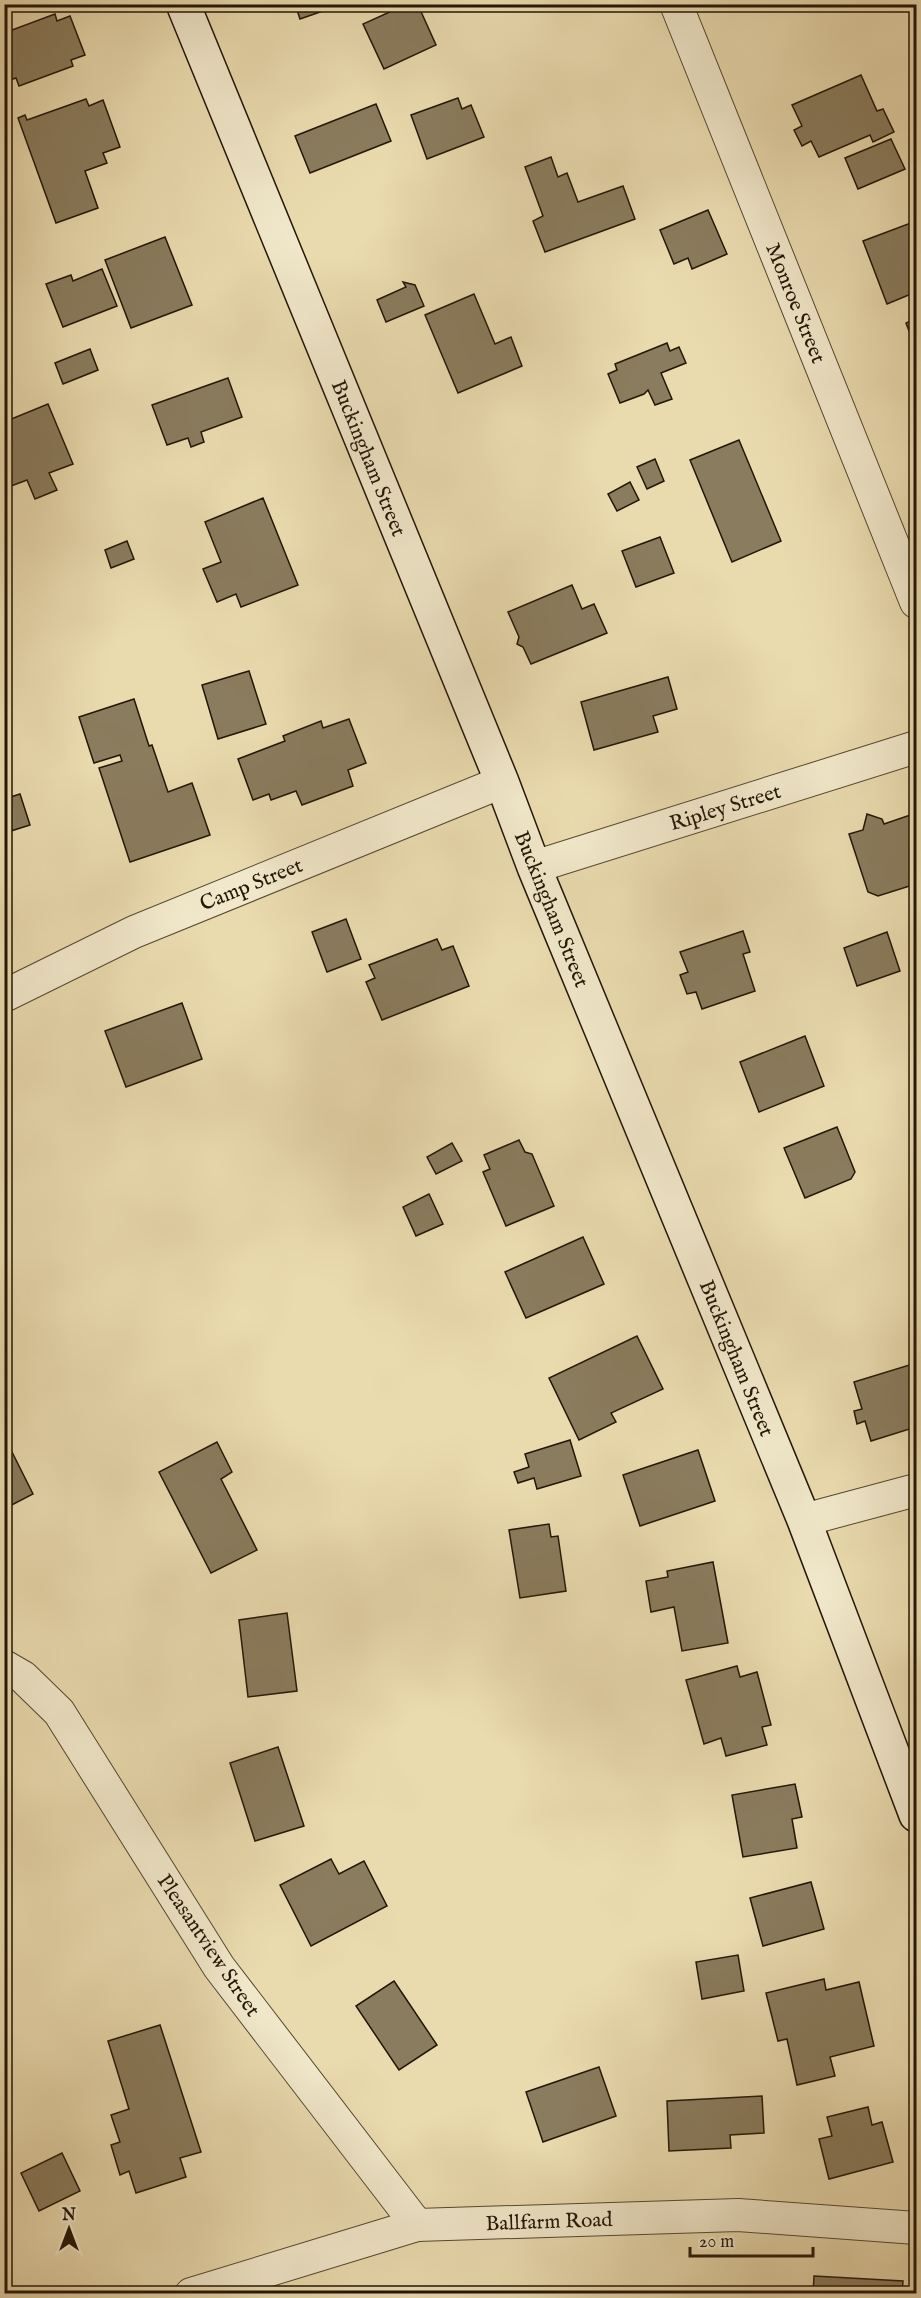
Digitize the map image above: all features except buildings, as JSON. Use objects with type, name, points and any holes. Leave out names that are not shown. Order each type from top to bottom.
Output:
[{"type":"main road","name":"Buckingham Street","points":[[183,4],[502,782],[534,867],[804,1520],[916,1815]]},
{"type":"street","name":"Monroe Street","points":[[676,4],[916,602]]},
{"type":"street","name":"Ripley Street","points":[[534,867],[916,747]]},
{"type":"street","name":"Camp Street","points":[[4,996],[134,932],[502,782]]},
{"type":"street","points":[[804,1520],[916,1490]]},
{"type":"street","name":"Pleasantview Street","points":[[4,1666],[23,1677],[59,1712],[219,1967],[417,2225]]},
{"type":"street","name":"Ballfarm Road","points":[[191,2294],[417,2225],[738,2215],[916,2228]]}]
